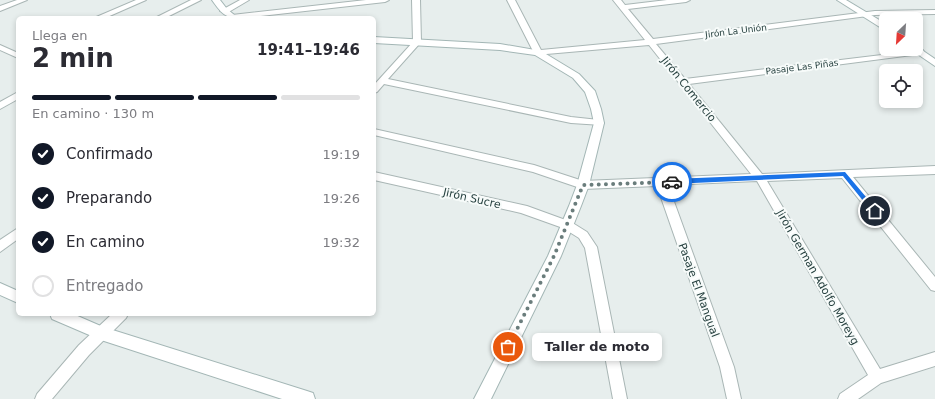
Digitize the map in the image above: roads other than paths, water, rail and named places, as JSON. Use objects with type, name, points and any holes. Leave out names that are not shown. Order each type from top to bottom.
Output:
[{"type":"street","points":[[0,9],[23,0]]},
{"type":"street","points":[[103,16],[142,0]]},
{"type":"street","points":[[163,16],[197,0]]},
{"type":"street","points":[[216,0],[224,11],[232,16]]},
{"type":"street","points":[[224,11],[246,0]]},
{"type":"street","points":[[242,16],[385,0]]},
{"type":"street","points":[[376,88],[417,42],[416,0]]},
{"type":"street","points":[[511,0],[538,53]]},
{"type":"street","name":"Jirón Comercio","points":[[617,0],[760,178]]},
{"type":"street","points":[[624,7],[686,0]]},
{"type":"street","points":[[841,0],[879,23]]},
{"type":"street","name":"Jirón La Unión","points":[[538,53],[651,42],[885,12],[935,12]]},
{"type":"street","points":[[376,40],[500,47],[538,53],[576,76],[590,91],[596,109],[599,123],[583,185],[568,226],[482,399]]},
{"type":"street","points":[[0,47],[16,55]]},
{"type":"street","points":[[923,55],[935,63]]},
{"type":"street","name":"Pasaje Las Piñas","points":[[683,82],[880,56]]},
{"type":"street","points":[[383,81],[571,120],[599,123]]},
{"type":"street","points":[[0,106],[16,96]]},
{"type":"street","points":[[376,132],[534,169],[583,185],[934,171]]},
{"type":"street","points":[[845,174],[935,286]]},
{"type":"street","name":"Jirón Sucre","points":[[376,176],[523,209],[568,226],[583,236],[591,247],[620,399]]},
{"type":"street","name":"Jirón German Adolfo Moreyg","points":[[760,178],[877,377]]},
{"type":"street","name":"Pasaje El Mangual","points":[[661,182],[727,367],[734,399]]},
{"type":"street","points":[[0,247],[16,235]]},
{"type":"street","points":[[0,289],[16,296]]},
{"type":"street","points":[[62,316],[101,333],[307,399]]},
{"type":"street","points":[[42,399],[101,333],[119,316]]},
{"type":"street","points":[[845,399],[877,377],[935,359]]},
{"type":"place","name":"Taller de moto","points":[[508,347]]}]
